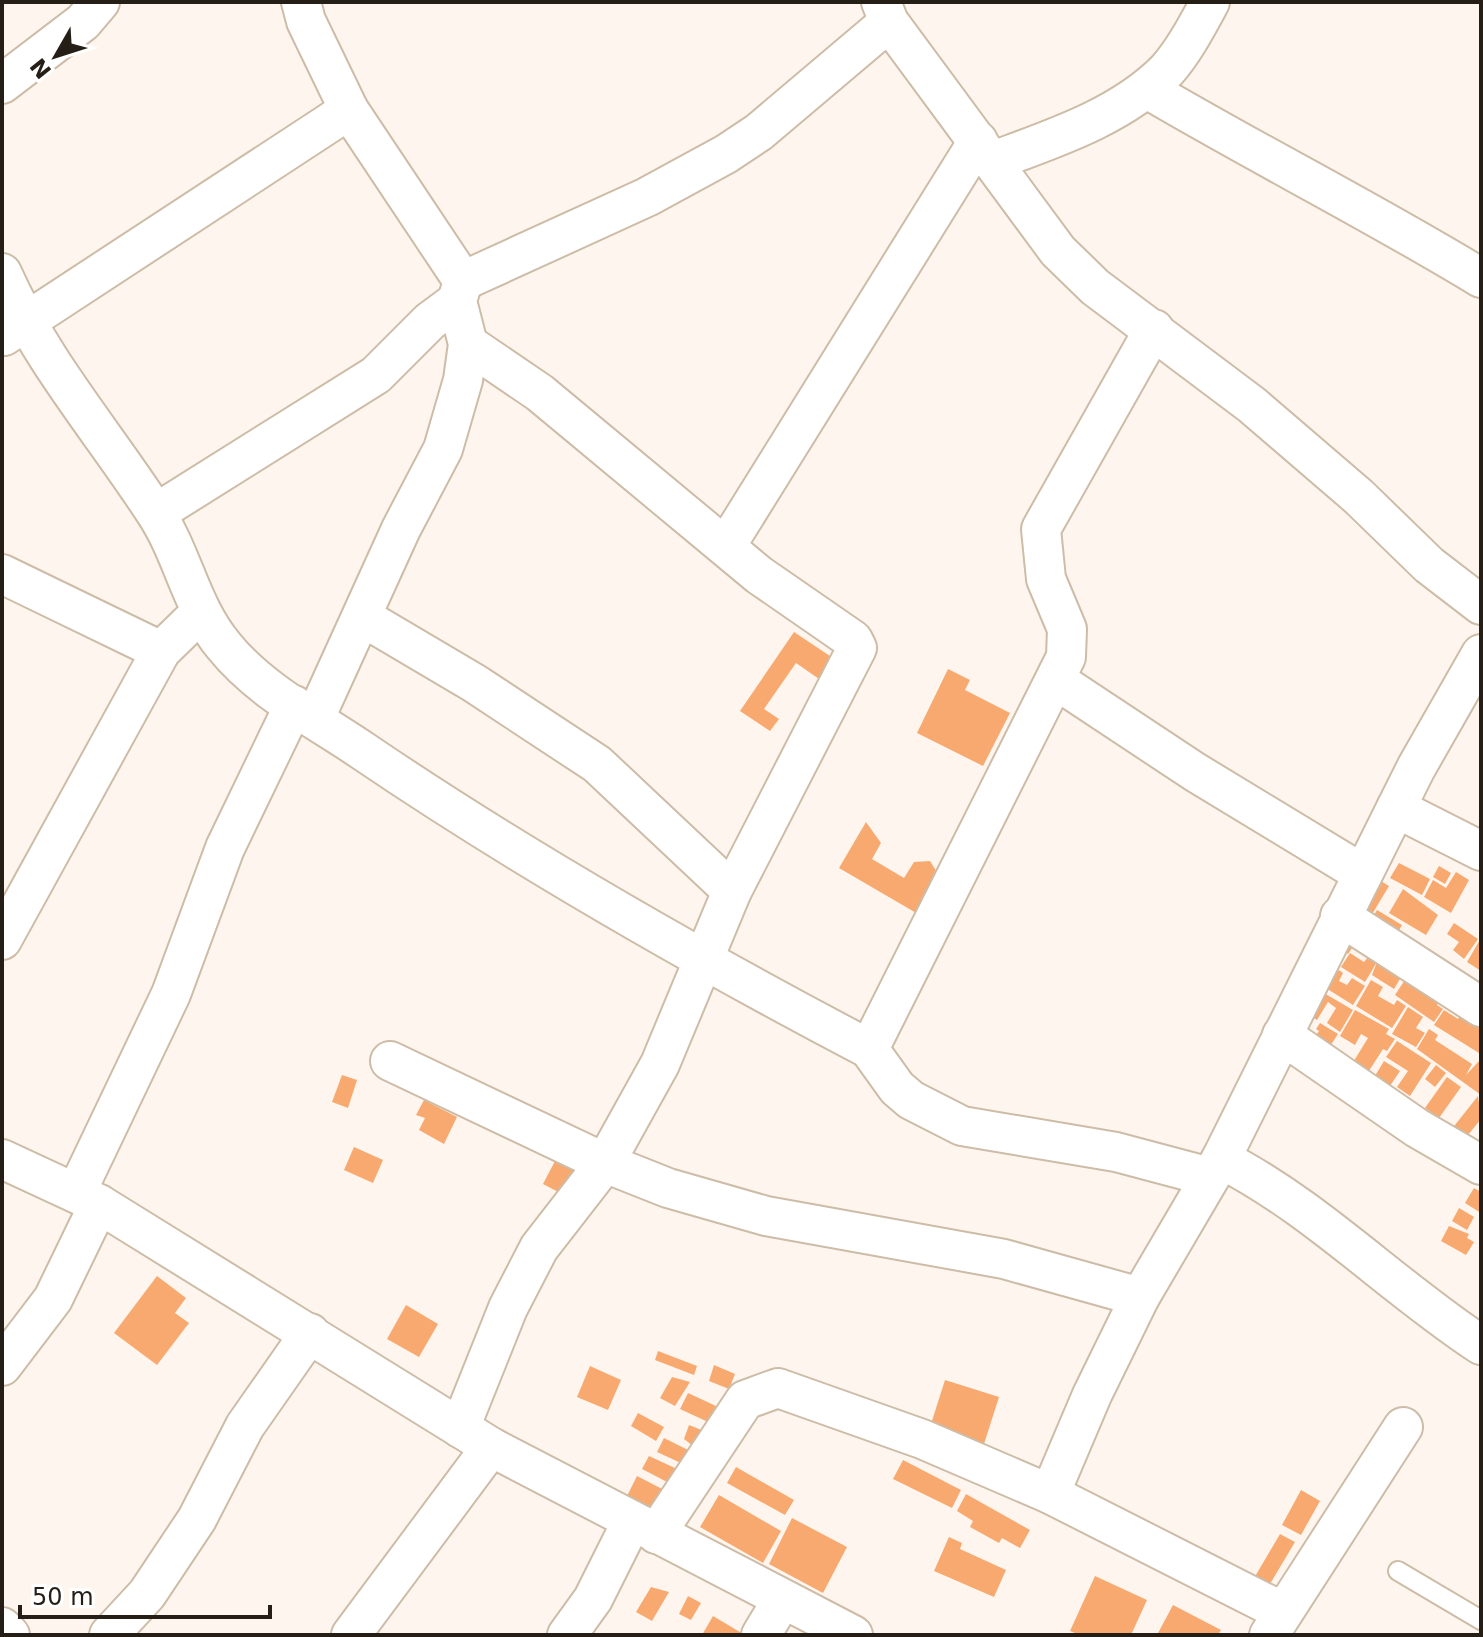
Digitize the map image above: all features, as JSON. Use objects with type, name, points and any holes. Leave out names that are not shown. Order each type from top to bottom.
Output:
[{"type":"street","points":[[2,84],[83,22],[100,2]]},
{"type":"street","points":[[2,1366],[53,1299],[88,1198],[171,994],[225,848],[304,712],[364,618],[401,529],[443,449],[463,380],[468,344],[460,291],[349,110],[306,21],[301,2]]},
{"type":"street","points":[[726,546],[985,151],[1065,134],[1147,89],[1169,67],[1210,2]]},
{"type":"street","points":[[156,513],[376,375],[460,291],[647,197],[726,154],[759,132],[885,12],[1058,251],[1095,287],[1263,414],[1359,497],[1429,565],[1481,605]]},
{"type":"street","points":[[1147,89],[1245,147],[1378,215],[1481,278]]},
{"type":"street","points":[[13,330],[349,110]]},
{"type":"street","points":[[2,273],[13,330],[156,513],[186,570],[201,612],[224,646],[277,695],[572,884],[869,1049],[897,1088],[911,1100],[962,1126],[1216,1168],[1280,1192],[1399,1287],[1481,1345]]},
{"type":"street","points":[[869,1049],[1066,657],[1067,629],[1046,579],[1041,529],[1154,329]]},
{"type":"street","points":[[351,1635],[476,1437],[508,1308],[539,1248],[605,1163],[660,1064],[732,891],[857,648],[853,640],[759,575],[679,512],[540,393],[468,344]]},
{"type":"street","points":[[2,574],[161,651]]},
{"type":"street","points":[[2,940],[161,651],[201,612]]},
{"type":"street","points":[[364,618],[474,683],[597,764],[732,891]]},
{"type":"street","points":[[1050,1494],[1092,1395],[1140,1297],[1216,1168],[1340,916],[1481,654]]},
{"type":"street","points":[[1056,680],[1195,772],[1363,874]]},
{"type":"street","points":[[1396,808],[1481,851]]},
{"type":"street","points":[[1340,916],[1481,1007]]},
{"type":"street","points":[[1282,1035],[1417,1128],[1481,1165]]},
{"type":"street","points":[[390,1061],[605,1163],[668,1188],[766,1216],[1004,1259],[1140,1297]]},
{"type":"street","points":[[2,1159],[88,1198],[476,1437],[644,1528],[853,1635]]},
{"type":"street","points":[[109,1635],[156,1582],[197,1519],[245,1426],[310,1333]]},
{"type":"street","points":[[567,1635],[644,1528],[745,1400],[778,1388],[922,1439],[1050,1494],[1276,1624],[1403,1427]]},
{"type":"street","points":[[761,1635],[782,1600]]},
{"type":"street","points":[[2,1627],[10,1635]]},
{"type":"lane","points":[[1398,1571],[1481,1620]]},
{"type":"building","points":[[794,632],[836,660],[822,681],[796,663],[764,709],[779,719],[770,731],[740,711]]},
{"type":"building","points":[[948,669],[970,680],[965,690],[1010,713],[983,766],[917,733]]},
{"type":"building","points":[[866,822],[881,843],[872,859],[904,878],[914,862],[930,861],[940,877],[918,914],[839,868]]},
{"type":"building","points":[[1399,863],[1430,879],[1422,895],[1390,878]]},
{"type":"building","points":[[1439,866],[1451,873],[1445,884],[1433,877]]},
{"type":"building","points":[[1456,872],[1469,880],[1451,913],[1424,897],[1433,880],[1446,888]]},
{"type":"building","points":[[1369,874],[1389,886],[1365,926]]},
{"type":"building","points":[[1403,889],[1438,915],[1426,935],[1389,913]]},
{"type":"building","points":[[1377,910],[1402,925],[1393,941],[1367,926]]},
{"type":"building","points":[[1454,923],[1478,939],[1464,959],[1453,950],[1459,942],[1447,934]]},
{"type":"building","points":[[1349,932],[1403,974],[1394,989],[1372,975],[1377,962],[1365,982],[1341,967],[1350,953],[1364,962],[1368,957],[1352,948],[1348,954],[1339,948]]},
{"type":"building","points":[[1481,938],[1481,971],[1467,962]]},
{"type":"building","points":[[1332,966],[1338,970],[1335,974],[1339,970],[1343,973],[1339,981],[1347,985],[1352,978],[1365,986],[1353,1005],[1321,985]]},
{"type":"building","points":[[1410,972],[1444,995],[1437,1005],[1443,1009],[1434,1022],[1395,995]]},
{"type":"building","points":[[1371,980],[1383,987],[1378,996],[1394,1005],[1397,1000],[1406,1006],[1392,1028],[1356,1006]]},
{"type":"building","points":[[1317,989],[1353,1010],[1340,1032],[1327,1023],[1336,1008],[1328,1002],[1317,1020],[1304,1012]]},
{"type":"building","points":[[1408,1007],[1423,1017],[1416,1028],[1425,1033],[1416,1047],[1392,1034]]},
{"type":"building","points":[[1464,1008],[1481,1019],[1479,1053],[1434,1025],[1444,1010],[1458,1019]]},
{"type":"building","points":[[1355,1010],[1389,1029],[1386,1034],[1395,1039],[1387,1051],[1383,1049],[1367,1074],[1352,1064],[1368,1038],[1361,1034],[1355,1045],[1340,1036]]},
{"type":"building","points":[[1320,1023],[1338,1034],[1323,1057],[1308,1047],[1319,1031],[1316,1029]]},
{"type":"building","points":[[1429,1029],[1438,1035],[1435,1040],[1472,1064],[1466,1075],[1481,1059],[1481,1095],[1417,1049]]},
{"type":"building","points":[[1397,1041],[1431,1063],[1410,1096],[1397,1087],[1408,1071],[1386,1057]]},
{"type":"building","points":[[1384,1061],[1400,1071],[1390,1086],[1375,1076]]},
{"type":"building","points":[[1436,1065],[1446,1073],[1435,1087],[1425,1079]]},
{"type":"building","points":[[342,1075],[357,1080],[348,1108],[332,1102]]},
{"type":"building","points":[[1447,1077],[1461,1087],[1439,1118],[1425,1108]]},
{"type":"building","points":[[1478,1096],[1481,1119],[1464,1140],[1451,1130]]},
{"type":"building","points":[[424,1100],[457,1117],[444,1144],[419,1130],[425,1118],[416,1115]]},
{"type":"building","points":[[354,1147],[383,1160],[373,1183],[344,1170]]},
{"type":"building","points":[[555,1161],[580,1174],[568,1197],[543,1184]]},
{"type":"building","points":[[1474,1188],[1481,1192],[1481,1213],[1465,1203]]},
{"type":"building","points":[[1459,1208],[1474,1217],[1467,1230],[1452,1221]]},
{"type":"building","points":[[1449,1226],[1469,1234],[1467,1238],[1474,1242],[1466,1255],[1441,1241]]},
{"type":"building","points":[[157,1276],[186,1298],[175,1313],[189,1323],[157,1365],[114,1333]]},
{"type":"building","points":[[406,1305],[438,1324],[419,1357],[387,1339]]},
{"type":"building","points":[[658,1351],[697,1366],[694,1375],[655,1360]]},
{"type":"building","points":[[714,1365],[735,1374],[729,1389],[709,1381]]},
{"type":"building","points":[[590,1366],[621,1380],[608,1410],[577,1397]]},
{"type":"building","points":[[672,1377],[690,1382],[675,1406],[660,1398]]},
{"type":"building","points":[[945,1380],[999,1397],[984,1444],[930,1427]]},
{"type":"building","points":[[688,1393],[716,1406],[708,1422],[680,1409]]},
{"type":"building","points":[[638,1413],[664,1427],[656,1441],[631,1426]]},
{"type":"building","points":[[689,1425],[704,1431],[697,1449],[684,1439]]},
{"type":"building","points":[[664,1438],[690,1451],[683,1464],[657,1452]]},
{"type":"building","points":[[649,1456],[677,1469],[671,1484],[642,1469]]},
{"type":"building","points":[[903,1460],[961,1490],[952,1508],[893,1479]]},
{"type":"building","points":[[736,1467],[794,1500],[785,1515],[727,1483]]},
{"type":"building","points":[[637,1476],[666,1491],[656,1511],[627,1496]]},
{"type":"building","points":[[1301,1490],[1320,1501],[1301,1535],[1282,1525]]},
{"type":"building","points":[[966,1494],[1030,1530],[1020,1548],[1002,1538],[999,1543],[970,1527],[973,1521],[957,1511]]},
{"type":"building","points":[[719,1495],[781,1531],[763,1563],[700,1527]]},
{"type":"building","points":[[792,1518],[847,1547],[823,1593],[769,1564]]},
{"type":"building","points":[[1280,1534],[1295,1542],[1264,1594],[1250,1585]]},
{"type":"building","points":[[949,1537],[962,1543],[960,1549],[1006,1570],[994,1597],[934,1571]]},
{"type":"building","points":[[1095,1576],[1147,1600],[1131,1635],[1080,1635],[1070,1631]]},
{"type":"building","points":[[651,1587],[669,1592],[652,1621],[636,1612]]},
{"type":"building","points":[[688,1596],[701,1603],[691,1620],[679,1614]]},
{"type":"building","points":[[1173,1605],[1221,1630],[1218,1635],[1157,1635]]},
{"type":"building","points":[[713,1616],[745,1635],[702,1635]]}]
